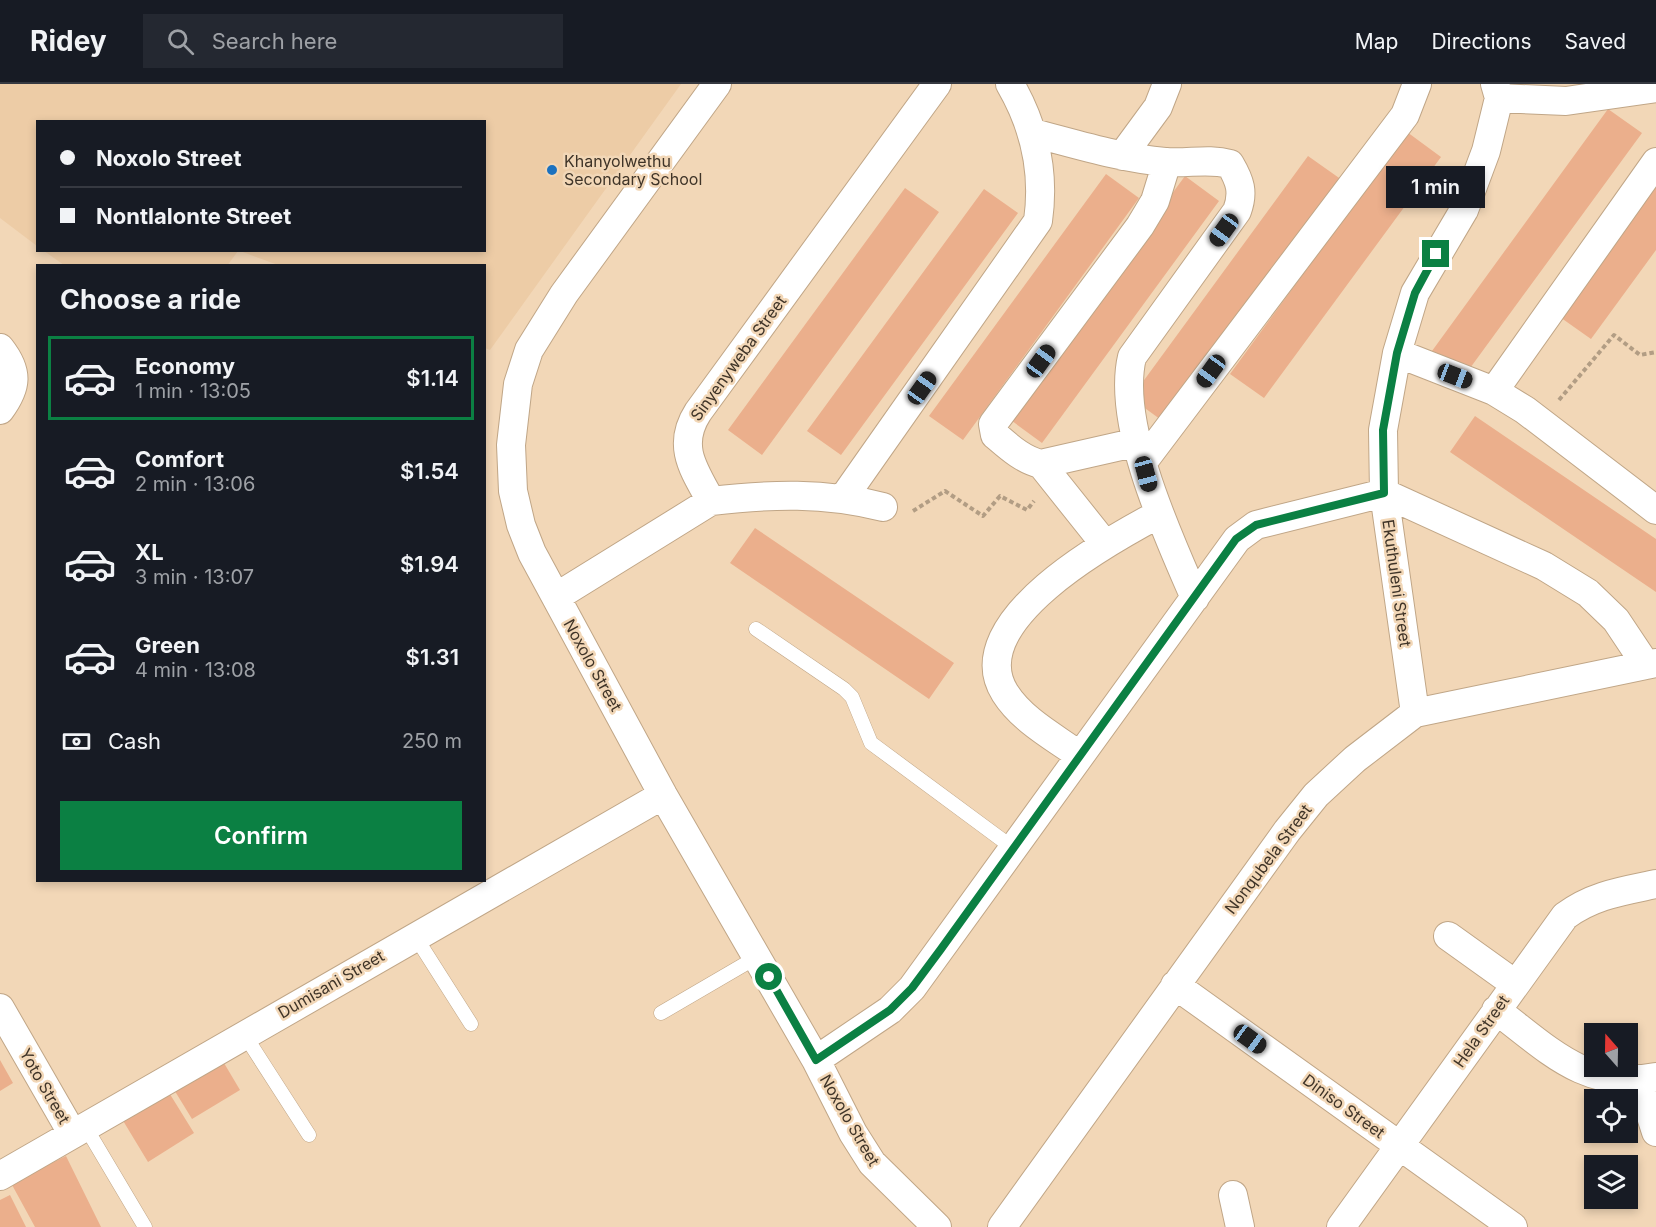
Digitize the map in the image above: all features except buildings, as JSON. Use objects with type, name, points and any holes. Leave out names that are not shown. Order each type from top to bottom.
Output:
[{"type":"street","name":"Noxolo Street","points":[[717,84],[557,304],[529,350],[518,384],[512,445],[513,491],[520,525],[532,553],[663,795],[816,1060],[872,1163],[937,1227]]},
{"type":"street","name":"Sinyenyweba Street","points":[[711,501],[688,453],[686,438],[691,423],[937,84]]},
{"type":"street","points":[[844,497],[1038,221],[1043,190],[1033,133],[1010,84]]},
{"type":"street","points":[[1122,156],[1158,107],[1167,84]]},
{"type":"street","points":[[1047,470],[1141,452],[1405,115],[1417,84]]},
{"type":"street","points":[[1497,91],[1566,101],[1652,96]]},
{"type":"street","name":"Ekuthuleni Street","points":[[1415,712],[1384,493],[1383,430],[1397,353],[1415,293],[1464,210],[1486,151],[1497,91]]},
{"type":"street","points":[[1033,133],[1122,156],[1167,162],[1214,159],[1230,164],[1238,177],[1243,195],[1237,211],[1132,357],[1127,375],[1128,398],[1159,514],[1195,598]]},
{"type":"street","points":[[1104,543],[1047,470],[1028,461],[995,435],[993,424],[1140,225],[1155,201],[1167,162]]},
{"type":"street","points":[[1494,391],[1656,162]]},
{"type":"street","points":[[0,348],[11,363],[14,391],[0,410]]},
{"type":"street","points":[[1397,353],[1494,391],[1540,422],[1656,510]]},
{"type":"street","points":[[816,1060],[890,1010],[912,988],[1079,754],[1195,598],[1221,557],[1236,539],[1256,525],[1384,493],[1544,566],[1588,593],[1616,620],[1651,664]]},
{"type":"street","points":[[556,597],[711,501],[775,495],[844,497],[883,507]]},
{"type":"street","points":[[1079,754],[1019,708],[1006,694],[997,674],[995,662],[1007,633],[1039,593],[1104,543],[1159,514]]},
{"type":"street","name":"Nonqubela Street","points":[[1002,1227],[1175,985],[1316,795],[1354,759],[1415,712],[1651,664]]},
{"type":"street","name":"Dumisani Street","points":[[0,1176],[416,936],[471,890],[663,795]]},
{"type":"street","name":"Hela Street","points":[[1341,1227],[1559,923],[1583,903],[1599,896],[1656,884]]},
{"type":"street","points":[[1448,936],[1515,984]]},
{"type":"street","name":"Diniso Street","points":[[1175,985],[1513,1227]]},
{"type":"street","name":"Yoto Street","points":[[0,1008],[79,1129]]},
{"type":"street","points":[[1496,1010],[1552,1052],[1589,1074],[1622,1082],[1648,1078],[1656,1132]]},
{"type":"street","points":[[1233,1195],[1240,1227]]},
{"type":"lane","points":[[756,629],[844,689],[852,698],[871,743],[1013,848]]},
{"type":"lane","points":[[416,936],[471,1024]]},
{"type":"lane","points":[[661,1013],[757,957]]},
{"type":"lane","points":[[244,1034],[309,1135]]},
{"type":"lane","points":[[79,1129],[145,1227]]},
{"type":"path","points":[[1540,422],[1614,335],[1640,355],[1656,352]]},
{"type":"path","points":[[883,507],[902,518],[945,491],[983,516],[1000,496],[1027,510],[1047,470]]},
{"type":"shaded area","name":"Khanyolwethu Secondary School","points":[[0,84],[681,84],[490,350],[486,348],[486,264],[275,264],[243,252],[486,252],[486,120],[36,120],[36,245],[0,218]]},
{"type":"shaded area","points":[[45,252],[237,252],[228,264],[63,264]]},
{"type":"place","name":"Khanyolwethu Secondary School","points":[[552,170]]},
{"type":"route","points":[[769,977],[816,1060],[890,1010],[912,988],[941,949],[1079,754],[1236,539],[1256,525],[1384,493],[1383,430],[1397,353],[1415,293],[1436,254]]}]
